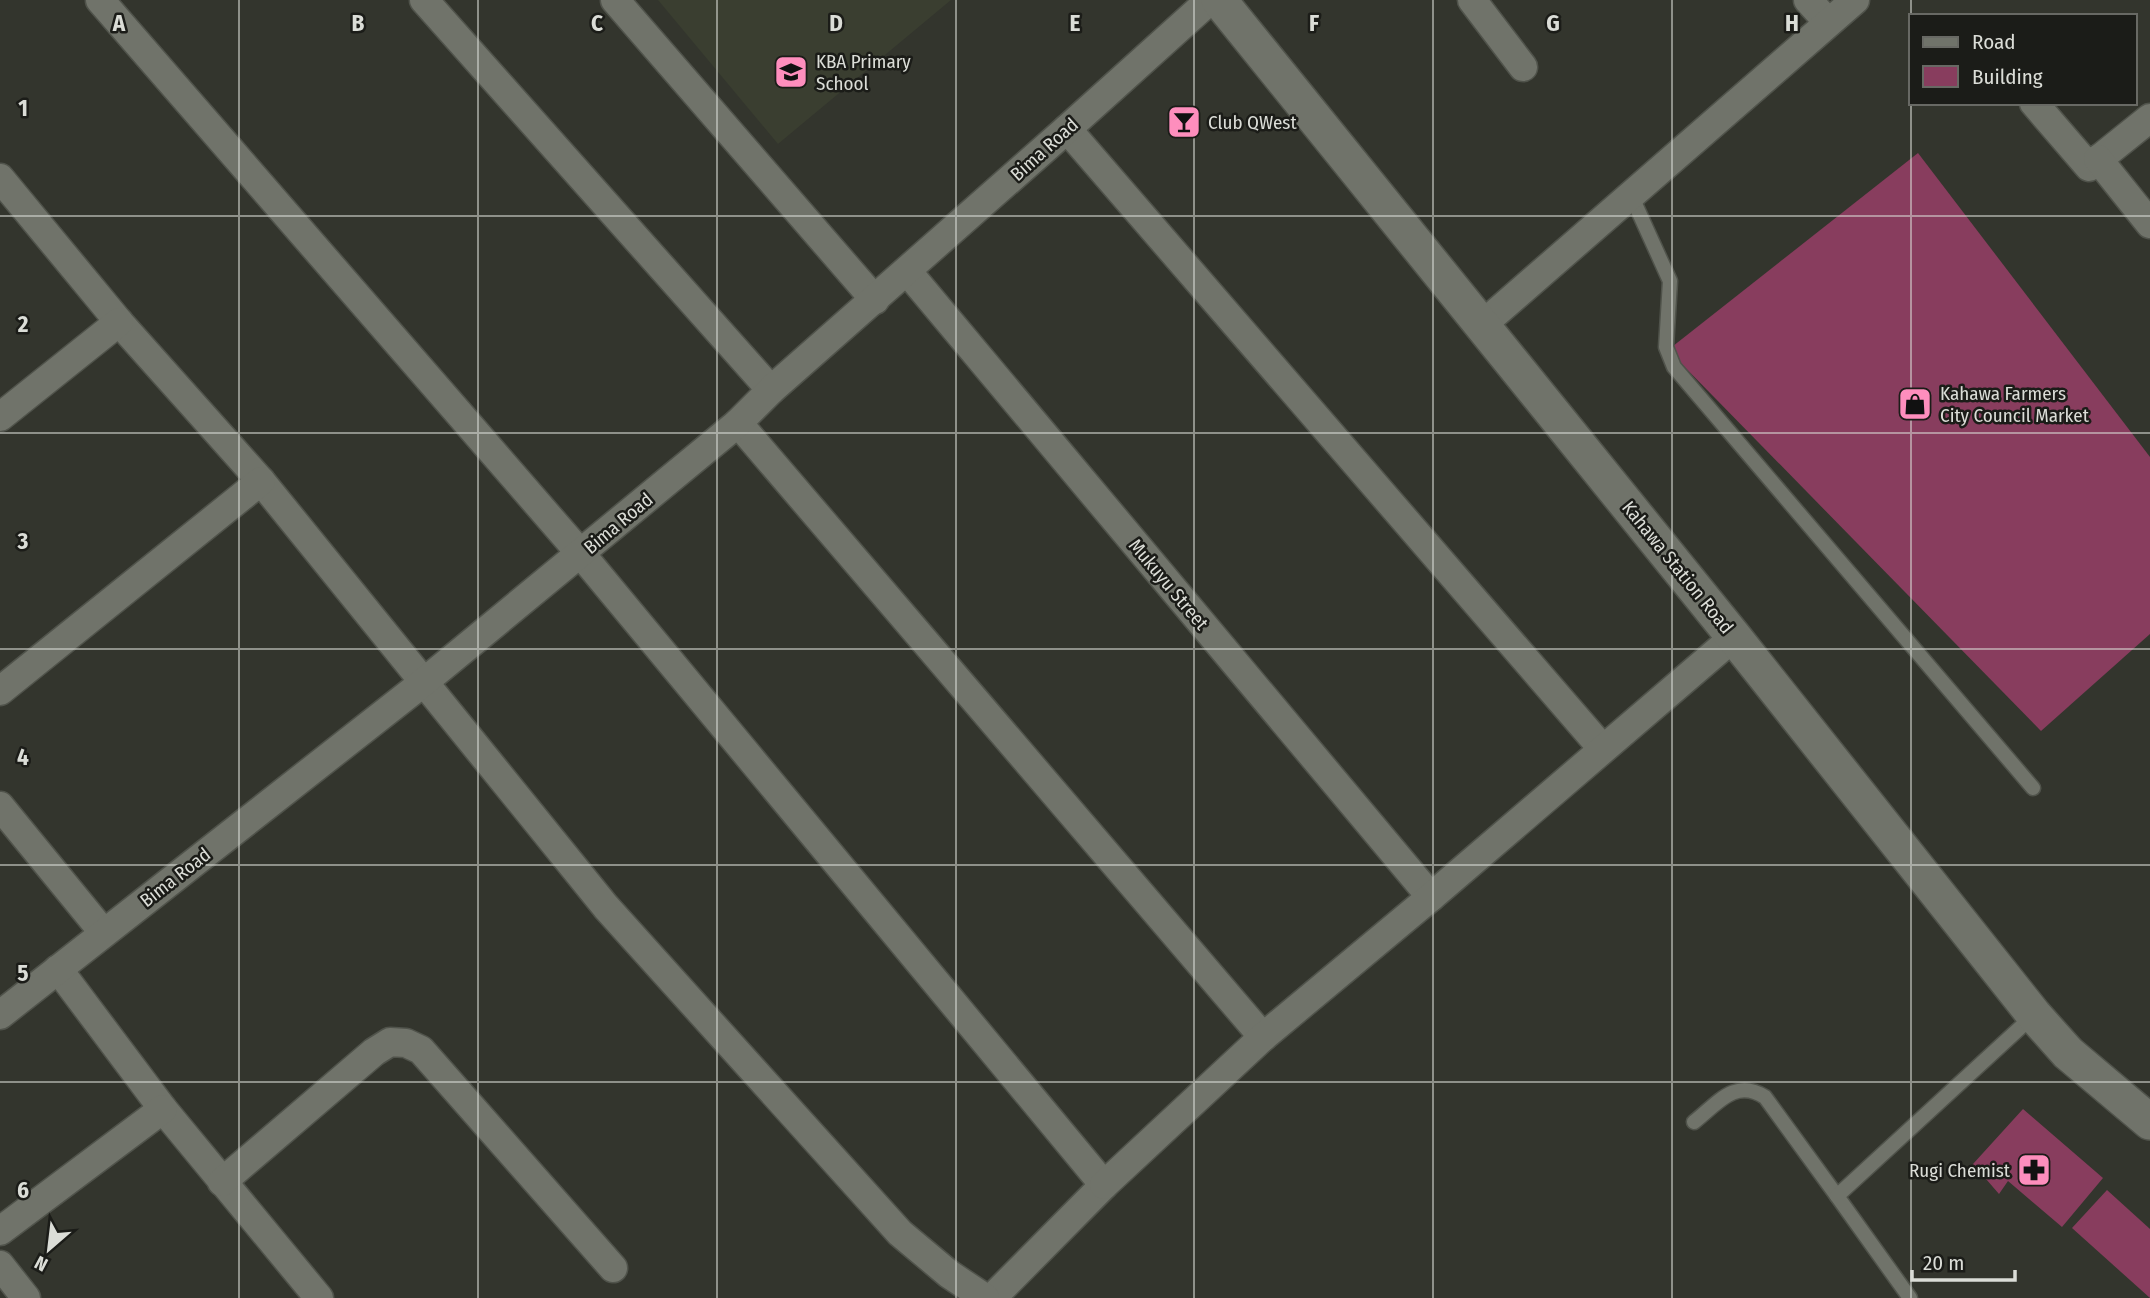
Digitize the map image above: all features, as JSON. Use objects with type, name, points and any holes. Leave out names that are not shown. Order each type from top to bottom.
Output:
[{"type":"street","points":[[100,0],[581,554],[1104,1185]]},
{"type":"street","points":[[424,0],[771,390]]},
{"type":"street","points":[[615,0],[875,300]]},
{"type":"street","name":"Bima Road","points":[[0,1014],[424,682],[738,423],[771,390],[1067,130],[1210,0]]},
{"type":"street","name":"Kahawa Station Road","points":[[1219,0],[1734,637],[2034,1015],[2068,1053],[2150,1122]]},
{"type":"street","points":[[1472,0],[1523,67]]},
{"type":"street","points":[[1808,0],[1828,22]]},
{"type":"street","points":[[1482,325],[1855,0]]},
{"type":"street","points":[[2036,105],[2089,167],[2150,118]]},
{"type":"street","points":[[1067,130],[1602,748]]},
{"type":"street","points":[[2098,159],[2150,224]]},
{"type":"street","points":[[0,178],[119,322],[261,481],[606,907],[900,1233],[949,1275],[985,1298]]},
{"type":"street","name":"Mukuyu Street","points":[[907,271],[1431,897]]},
{"type":"street","points":[[0,416],[119,322]]},
{"type":"street","points":[[738,423],[1263,1037]]},
{"type":"street","points":[[0,691],[261,481]]},
{"type":"street","points":[[992,1298],[1104,1185],[1263,1037],[1734,637]]},
{"type":"street","points":[[0,806],[103,932]]},
{"type":"street","points":[[58,969],[163,1109],[319,1298]]},
{"type":"street","points":[[222,1182],[374,1052],[390,1042],[406,1043],[421,1051],[613,1268]]},
{"type":"street","points":[[0,1231],[163,1109]]},
{"type":"street","points":[[0,1265],[26,1298]]},
{"type":"lane","points":[[1631,195],[1670,281],[1666,347],[1674,367],[2034,788]]},
{"type":"lane","points":[[1838,1196],[2034,1015]]},
{"type":"lane","points":[[1694,1122],[1736,1090],[1752,1089],[1765,1097],[1910,1298]]},
{"type":"shaded area","name":"KBA Primary School","points":[[658,0],[951,0],[778,144]]},
{"type":"building","name":"Kahawa Farmers City Council Market","points":[[1918,153],[2150,457],[2150,634],[2041,731],[1668,350]]},
{"type":"building","points":[[2023,1109],[2103,1178],[2062,1227],[2008,1181],[1999,1194],[1973,1164]]},
{"type":"building","points":[[2107,1190],[2150,1229],[2150,1298],[2072,1228]]},
{"type":"place","name":"KBA Primary School","points":[[791,72]]},
{"type":"place","name":"Club QWest","points":[[1184,122]]},
{"type":"place","name":"Kahawa Farmers City Council Market","points":[[1915,404]]},
{"type":"place","name":"Rugi Chemist","points":[[2034,1170]]}]
